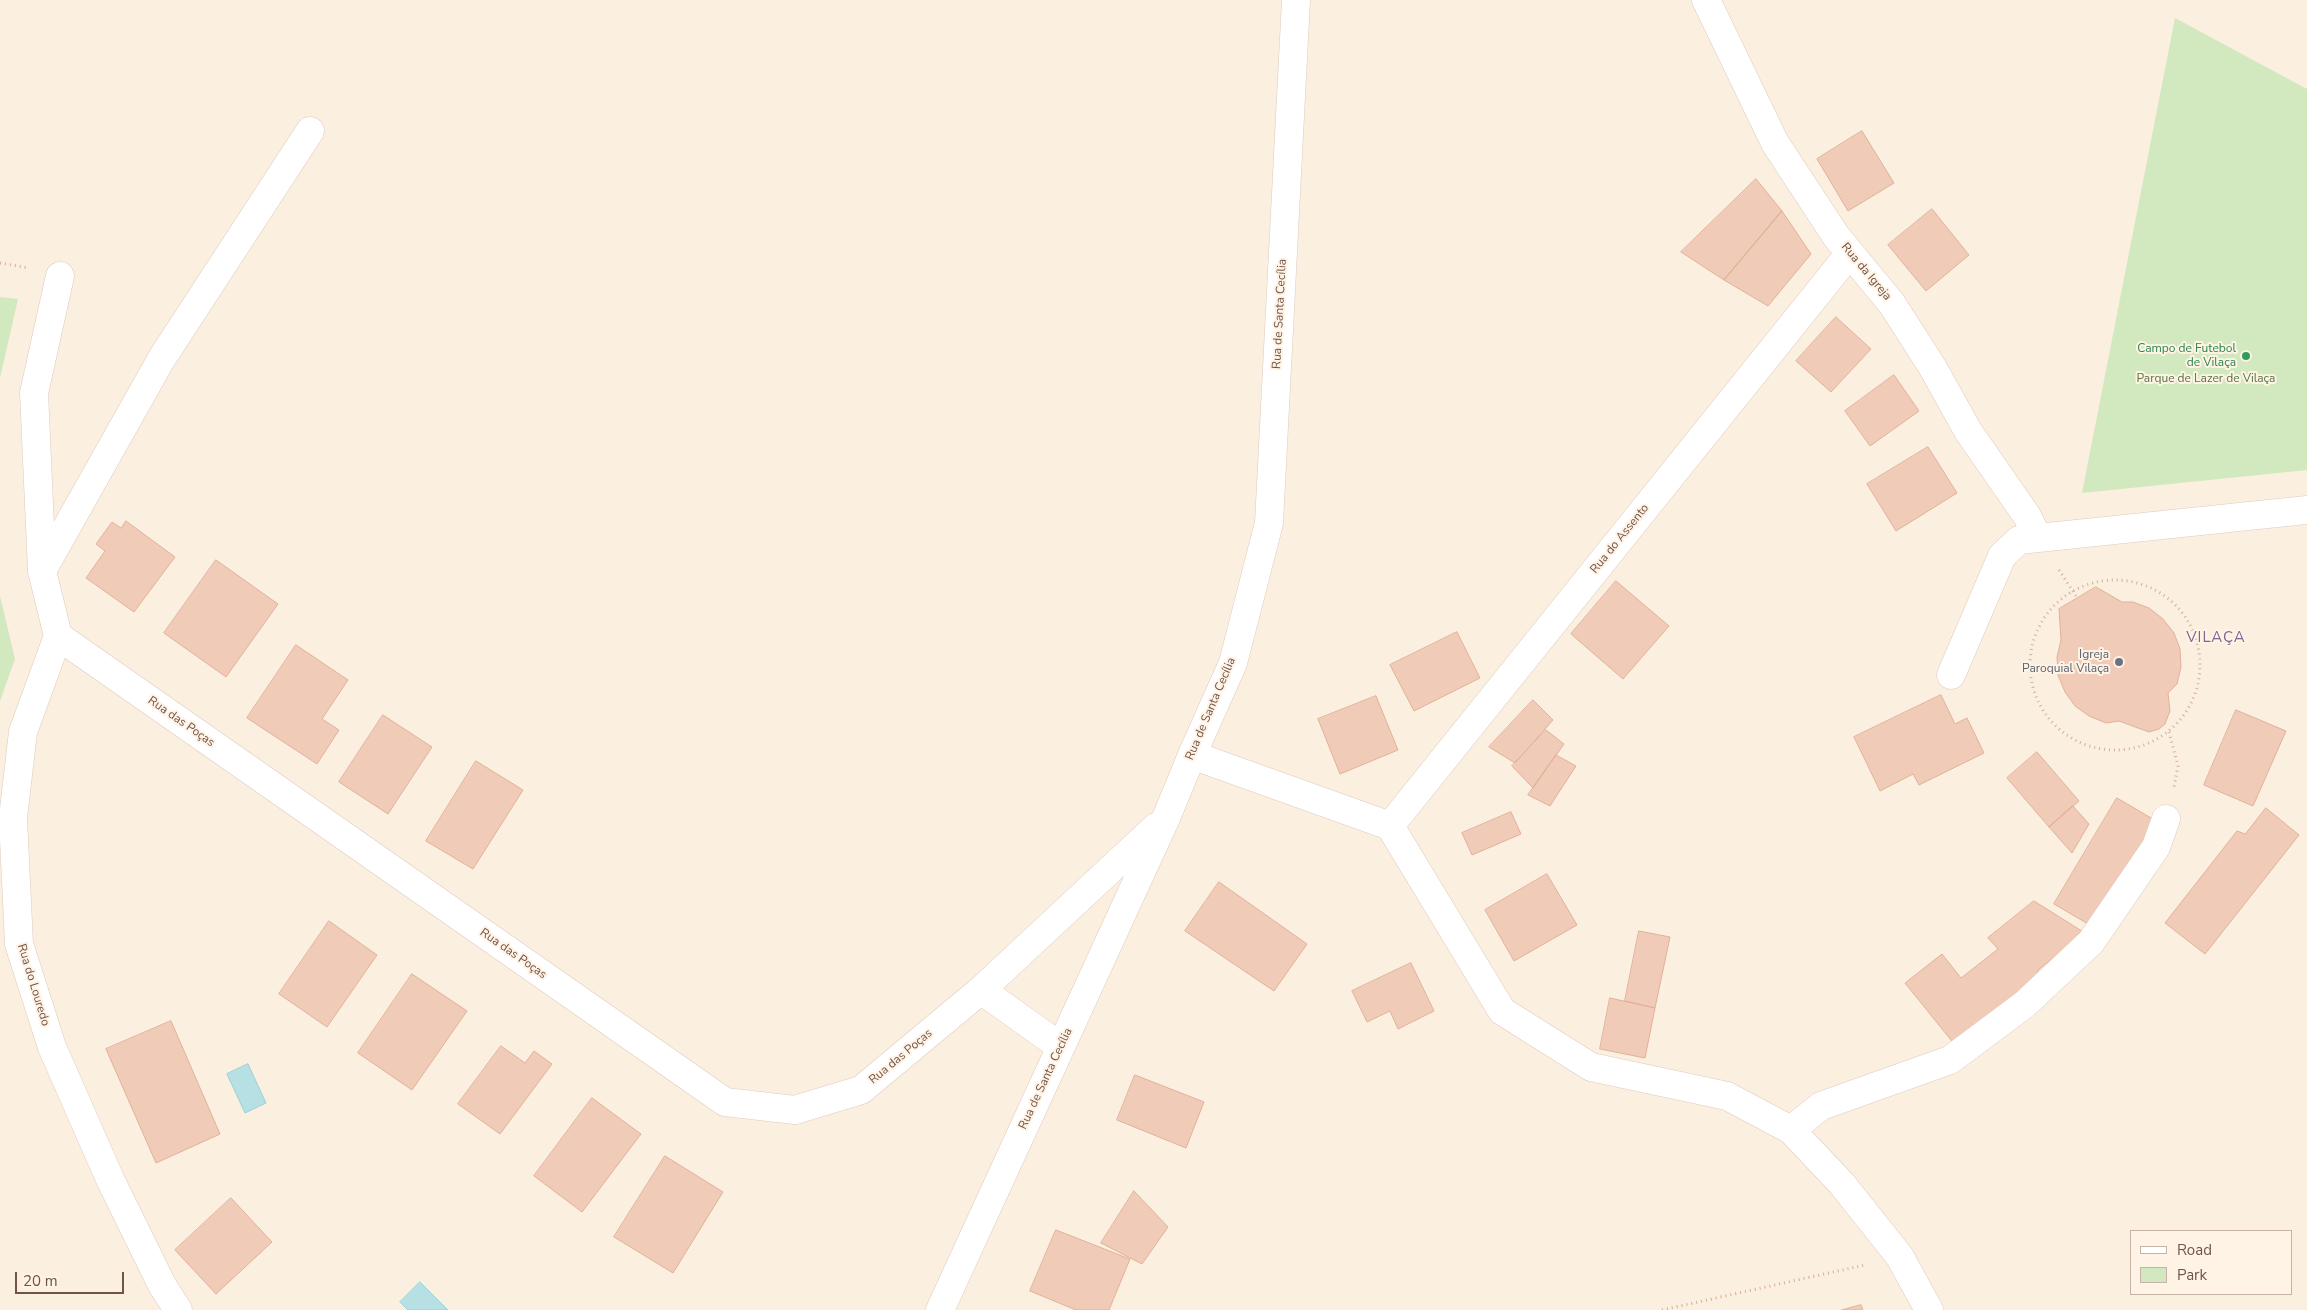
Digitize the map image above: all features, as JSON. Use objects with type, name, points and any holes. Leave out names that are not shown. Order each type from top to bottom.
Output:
[{"type":"street","name":"Rua de Santa Cecília","points":[[940,1310],[1166,818],[1192,754],[1233,663],[1270,523],[1296,0]]},
{"type":"street","name":"Rua da Igreja","points":[[1706,0],[1775,143],[1836,236],[1892,304],[1934,368],[1968,431],[2027,516],[2038,538]]},
{"type":"street","points":[[42,571],[162,358],[310,131]]},
{"type":"street","name":"Rua do Assento","points":[[1390,826],[1850,253]]},
{"type":"street","points":[[58,636],[42,571],[34,393],[60,276]]},
{"type":"street","points":[[1951,675],[2002,556],[2019,540],[2307,510]]},
{"type":"street","name":"Rua das Poças","points":[[58,636],[726,1102],[795,1110],[861,1090],[981,990],[1166,818]]},
{"type":"street","name":"Rua do Louredo","points":[[58,636],[24,732],[13,818],[19,944],[52,1047],[110,1179],[162,1285],[178,1310]]},
{"type":"street","points":[[1192,754],[1390,826],[1502,1011],[1591,1068],[1727,1096],[1791,1130],[1842,1184],[1900,1257],[1929,1310]]},
{"type":"street","points":[[1791,1130],[1821,1106],[1950,1060],[2025,1004],[2091,942],[2156,847],[2166,819]]},
{"type":"street","points":[[981,990],[1060,1047]]},
{"type":"path","points":[[2116,580],[2145,585],[2171,600],[2182,611],[2196,637],[2201,667],[2197,689],[2189,710],[2169,732],[2157,740],[2134,749],[2110,751],[2086,746],[2064,735],[2047,718],[2035,697],[2029,673],[2031,649],[2039,626],[2053,606],[2080,588],[2101,581],[2116,580]]},
{"type":"path","points":[[2166,819],[2178,766],[2169,732]]},
{"type":"path","points":[[1662,1310],[1900,1257]]},
{"type":"green space","name":"Parque de Lazer de Vilaça","points":[[2175,18],[2307,89],[2307,470],[2082,493]]},
{"type":"green space","points":[[0,297],[18,299],[0,378]]},
{"type":"green space","points":[[0,596],[15,659],[0,701]]},
{"type":"water","points":[[248,1064],[266,1103],[245,1113],[227,1074]]},
{"type":"water","points":[[420,1282],[448,1310],[408,1310],[400,1302]]},
{"type":"building","points":[[1862,131],[1894,183],[1848,211],[1817,159]]},
{"type":"building","points":[[1756,179],[1782,211],[1724,280],[1681,252]]},
{"type":"building","points":[[1932,209],[1969,255],[1926,291],[1888,245]]},
{"type":"building","points":[[1782,211],[1811,254],[1768,306],[1724,280]]},
{"type":"building","points":[[1836,317],[1871,349],[1831,392],[1796,361]]},
{"type":"building","points":[[1894,375],[1919,411],[1870,446],[1845,411]]},
{"type":"building","points":[[1928,447],[1957,493],[1896,531],[1867,484]]},
{"type":"building","points":[[126,521],[175,557],[134,612],[86,578],[105,551],[96,544],[112,522],[121,528]]},
{"type":"building","points":[[216,560],[278,604],[226,677],[164,633]]},
{"type":"building","points":[[1616,581],[1669,626],[1623,679],[1571,634]]},
{"type":"building","name":"Igreja Paroquial Vilaça","points":[[2096,587],[2122,602],[2133,602],[2149,608],[2163,619],[2174,633],[2180,649],[2181,667],[2177,684],[2168,693],[2170,711],[2165,724],[2159,729],[2149,732],[2119,721],[2106,723],[2089,716],[2075,706],[2065,692],[2058,675],[2057,657],[2061,640],[2059,609]]},
{"type":"building","points":[[1457,632],[1480,678],[1414,711],[1390,665]]},
{"type":"building","points":[[296,645],[348,680],[322,719],[339,730],[317,764],[247,718]]},
{"type":"building","points":[[1941,695],[1955,724],[1967,718],[1984,753],[1919,785],[1913,774],[1880,791],[1854,737]]},
{"type":"building","points":[[1376,696],[1398,750],[1340,774],[1318,719]]},
{"type":"building","points":[[1533,700],[1553,720],[1515,763],[1489,747]]},
{"type":"building","points":[[2236,710],[2286,731],[2253,806],[2204,785]]},
{"type":"building","points":[[383,715],[432,747],[388,814],[339,782]]},
{"type":"building","points":[[1546,730],[1564,744],[1533,788],[1512,766]]},
{"type":"building","points":[[2037,752],[2079,801],[2049,827],[2007,778]]},
{"type":"building","points":[[1556,755],[1576,766],[1550,806],[1528,795]]},
{"type":"building","points":[[476,761],[523,790],[473,869],[426,841]]},
{"type":"building","points":[[2117,798],[2158,822],[2095,928],[2054,904]]},
{"type":"building","points":[[2073,806],[2089,824],[2072,853],[2049,827]]},
{"type":"building","points":[[2266,808],[2299,835],[2205,954],[2165,923],[2237,831],[2245,834]]},
{"type":"building","points":[[1511,812],[1521,834],[1472,855],[1462,833]]},
{"type":"building","points":[[1547,874],[1577,925],[1514,961],[1485,910]]},
{"type":"building","points":[[1219,882],[1307,944],[1274,991],[1185,931]]},
{"type":"building","points":[[2034,901],[2085,933],[2038,970],[2042,976],[1955,1045],[1905,983],[1942,954],[1961,978],[1998,949],[1988,938]]},
{"type":"building","points":[[329,921],[377,955],[327,1027],[279,994]]},
{"type":"building","points":[[1639,931],[1670,937],[1655,1008],[1625,1001]]},
{"type":"building","points":[[1411,963],[1434,1011],[1398,1029],[1390,1011],[1367,1022],[1352,991]]},
{"type":"building","points":[[412,974],[467,1011],[412,1090],[358,1053]]},
{"type":"building","points":[[1610,998],[1655,1008],[1645,1058],[1600,1049]]},
{"type":"building","points":[[171,1021],[220,1134],[156,1163],[106,1049]]},
{"type":"building","points":[[501,1046],[525,1063],[534,1051],[552,1064],[500,1134],[458,1104]]},
{"type":"building","points":[[1135,1075],[1204,1102],[1186,1148],[1117,1120]]},
{"type":"building","points":[[592,1098],[641,1134],[582,1212],[534,1176]]},
{"type":"building","points":[[665,1156],[723,1192],[673,1273],[614,1237]]},
{"type":"building","points":[[1134,1191],[1168,1227],[1142,1264],[1101,1243]]},
{"type":"building","points":[[231,1198],[272,1242],[216,1294],[175,1250]]},
{"type":"building","points":[[1056,1230],[1130,1259],[1109,1310],[1076,1310],[1030,1291]]},
{"type":"building","points":[[1861,1305],[1863,1310],[1842,1310]]},
{"type":"place","name":"Campo de Futebol de Vilaça","points":[[2246,356]]},
{"type":"place","name":"Igreja Paroquial Vilaça","points":[[2119,662]]},
{"type":"district","name":"VILAÇA","points":[[2216,638]]}]
